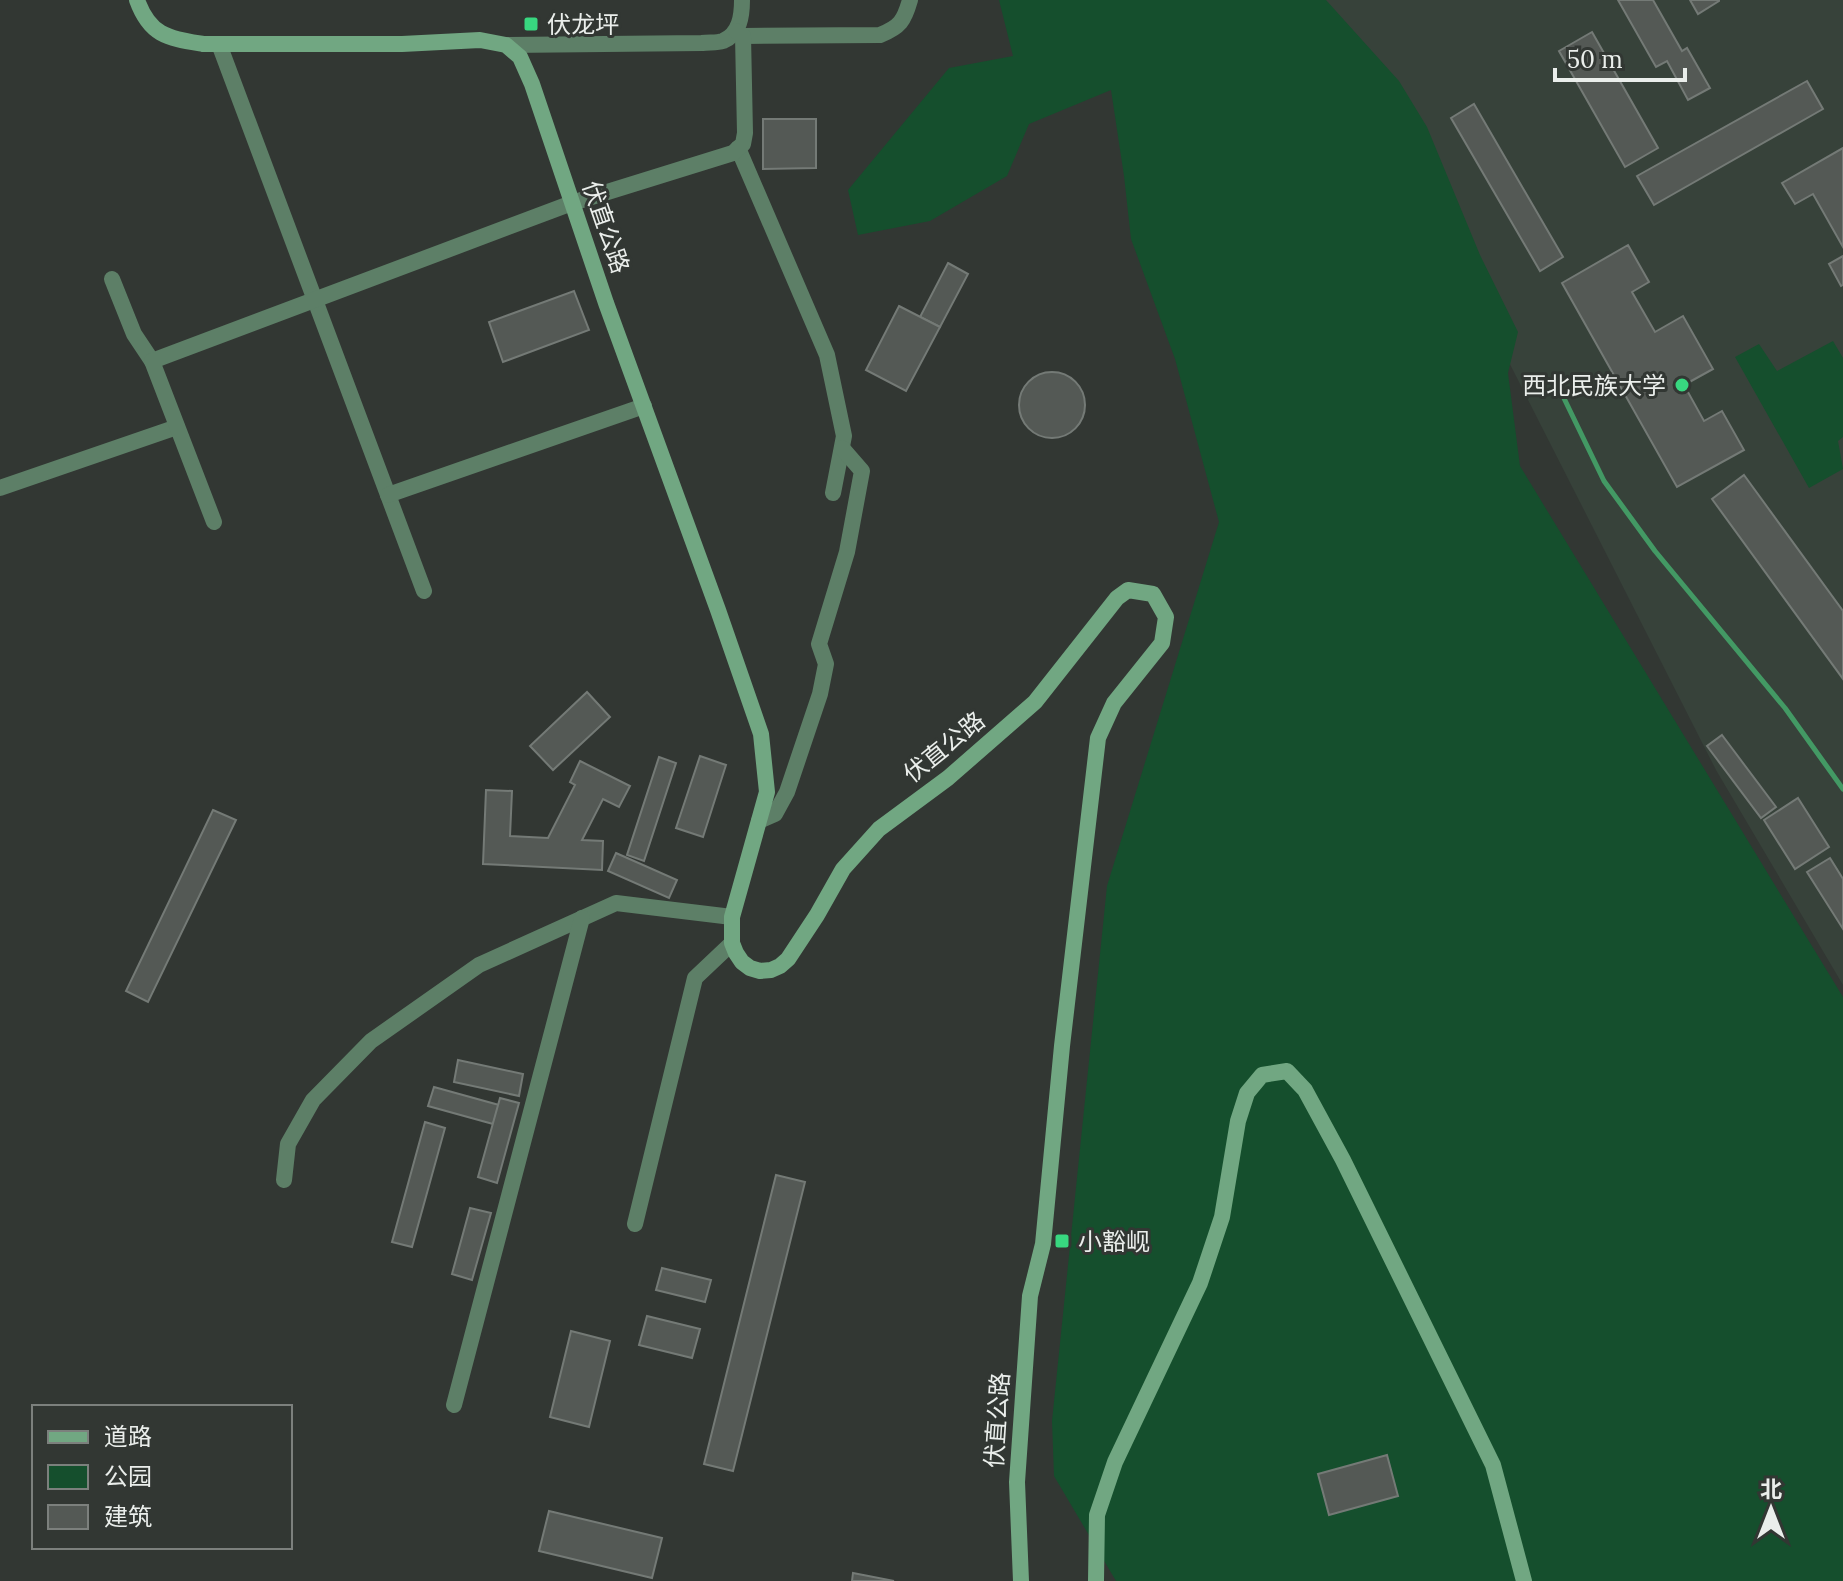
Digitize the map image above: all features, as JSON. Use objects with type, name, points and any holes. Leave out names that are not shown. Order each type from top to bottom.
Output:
[{"type":"main road","points":[[137,0],[143,18],[157,31],[177,40],[203,44],[402,44],[480,40],[506,45]]},
{"type":"main road","name":"伏直公路","points":[[506,45],[520,57],[532,84],[761,734],[767,792],[732,917],[732,943],[742,962],[760,971],[771,970],[788,959],[843,869],[879,829],[948,778],[1035,702],[1117,598],[1128,590],[1153,594],[1166,617],[1162,643],[1114,703],[1098,738],[1062,1046],[1043,1244],[1030,1296],[1017,1482],[1021,1581]]},
{"type":"main road","points":[[1096,1581],[1097,1515],[1115,1462],[1200,1283],[1222,1217],[1238,1121],[1247,1093],[1262,1075],[1287,1071],[1305,1090],[1343,1160],[1493,1465],[1524,1581]]},
{"type":"street","points":[[152,361],[572,203],[733,153],[743,144],[745,133],[739,34],[743,18],[742,0]]},
{"type":"street","points":[[506,45],[702,43],[724,41],[739,34],[880,35],[896,29],[905,16],[910,0]]},
{"type":"street","points":[[219,44],[424,591]]},
{"type":"street","points":[[738,148],[827,355],[844,436],[833,493]]},
{"type":"street","points":[[112,279],[134,334],[152,361],[214,522]]},
{"type":"street","points":[[388,495],[644,406]]},
{"type":"street","points":[[0,488],[177,427]]},
{"type":"street","points":[[759,821],[775,814],[787,792],[820,694],[826,664],[819,644],[847,552],[862,471],[842,448]]},
{"type":"street","points":[[284,1180],[288,1144],[313,1100],[371,1041],[479,965],[616,903],[732,917]]},
{"type":"street","points":[[454,1405],[582,918]]},
{"type":"street","points":[[635,1224],[695,978],[732,943]]},
{"type":"shaded area","name":"西北民族大学","points":[[1325,0],[1843,0],[1843,985],[1716,770]]},
{"type":"green space","points":[[999,0],[1326,0],[1399,81],[1427,127],[1480,255],[1518,332],[1508,373],[1520,466],[1843,997],[1843,1581],[1116,1581],[1054,1476],[1052,1421],[1107,886],[1219,522],[1175,359],[1131,239],[1111,90],[1029,124],[1007,176],[930,221],[858,235],[848,190],[949,68],[1013,56]]},
{"type":"green space","points":[[1833,341],[1843,358],[1843,437],[1838,441],[1843,469],[1809,488],[1735,357],[1759,344],[1777,371]]},
{"type":"building","points":[[1618,0],[1653,0],[1682,51],[1687,48],[1710,88],[1688,100],[1667,61],[1656,67]]},
{"type":"building","points":[[1690,0],[1719,0],[1719,1],[1698,14]]},
{"type":"building","points":[[1592,32],[1658,148],[1625,167],[1559,51]]},
{"type":"building","points":[[1807,81],[1823,109],[1654,205],[1637,176]]},
{"type":"building","points":[[1474,104],[1563,257],[1540,271],[1451,118]]},
{"type":"building","points":[[763,119],[816,119],[816,168],[763,169]]},
{"type":"building","points":[[1843,148],[1843,247],[1813,194],[1795,204],[1782,183]]},
{"type":"building","points":[[1628,245],[1649,282],[1632,292],[1655,332],[1683,316],[1713,369],[1684,385],[1704,421],[1722,411],[1744,450],[1677,487],[1562,283]]},
{"type":"building","points":[[1843,256],[1843,285],[1841,286],[1829,264]]},
{"type":"building","points":[[948,263],[968,274],[940,327],[920,317]]},
{"type":"building","points":[[574,291],[589,330],[503,362],[489,322]]},
{"type":"building","points":[[899,306],[940,327],[906,391],[866,370]]},
{"type":"building","points":[[1045,372],[1059,372],[1071,377],[1080,386],[1085,405],[1083,418],[1076,429],[1059,438],[1045,438],[1033,433],[1024,424],[1019,412],[1019,398],[1024,386],[1033,377]]},
{"type":"building","points":[[1744,475],[1843,611],[1843,679],[1712,499]]},
{"type":"building","points":[[587,692],[610,717],[553,770],[530,746]]},
{"type":"building","points":[[1722,735],[1776,807],[1761,818],[1707,746]]},
{"type":"building","points":[[700,756],[726,765],[703,837],[676,828]]},
{"type":"building","points":[[659,757],[676,763],[644,861],[627,855]]},
{"type":"building","points":[[580,761],[630,786],[619,807],[603,799],[582,840],[603,841],[602,870],[483,864],[486,790],[512,791],[510,836],[548,838],[575,785],[570,782]]},
{"type":"building","points":[[1798,798],[1829,847],[1795,869],[1764,820]]},
{"type":"building","points":[[213,810],[236,820],[148,1002],[126,991]]},
{"type":"building","points":[[616,853],[677,880],[669,898],[608,871]]},
{"type":"building","points":[[1830,858],[1843,879],[1843,929],[1807,872]]},
{"type":"building","points":[[458,1060],[523,1074],[519,1096],[454,1082]]},
{"type":"building","points":[[434,1087],[499,1105],[493,1124],[428,1106]]},
{"type":"building","points":[[500,1098],[519,1103],[497,1183],[478,1177]]},
{"type":"building","points":[[425,1122],[445,1128],[412,1247],[392,1242]]},
{"type":"building","points":[[776,1175],[805,1182],[733,1471],[704,1464]]},
{"type":"building","points":[[470,1208],[491,1213],[472,1280],[452,1274]]},
{"type":"building","points":[[662,1268],[711,1280],[705,1302],[656,1290]]},
{"type":"building","points":[[647,1316],[700,1329],[692,1358],[639,1345]]},
{"type":"building","points":[[571,1331],[610,1341],[589,1427],[550,1417]]},
{"type":"building","points":[[1387,1455],[1398,1496],[1329,1515],[1318,1474]]},
{"type":"building","points":[[549,1511],[662,1538],[652,1578],[539,1551]]},
{"type":"building","points":[[853,1573],[894,1581],[852,1581]]},
{"type":"waterway","points":[[1560,390],[1604,481],[1655,551],[1785,708],[1843,789]]},
{"type":"place","name":"伏龙坪","points":[[531,24]]},
{"type":"place","name":"西北民族大学","points":[[1682,385]]},
{"type":"place","name":"小豁岘","points":[[1062,1241]]}]
